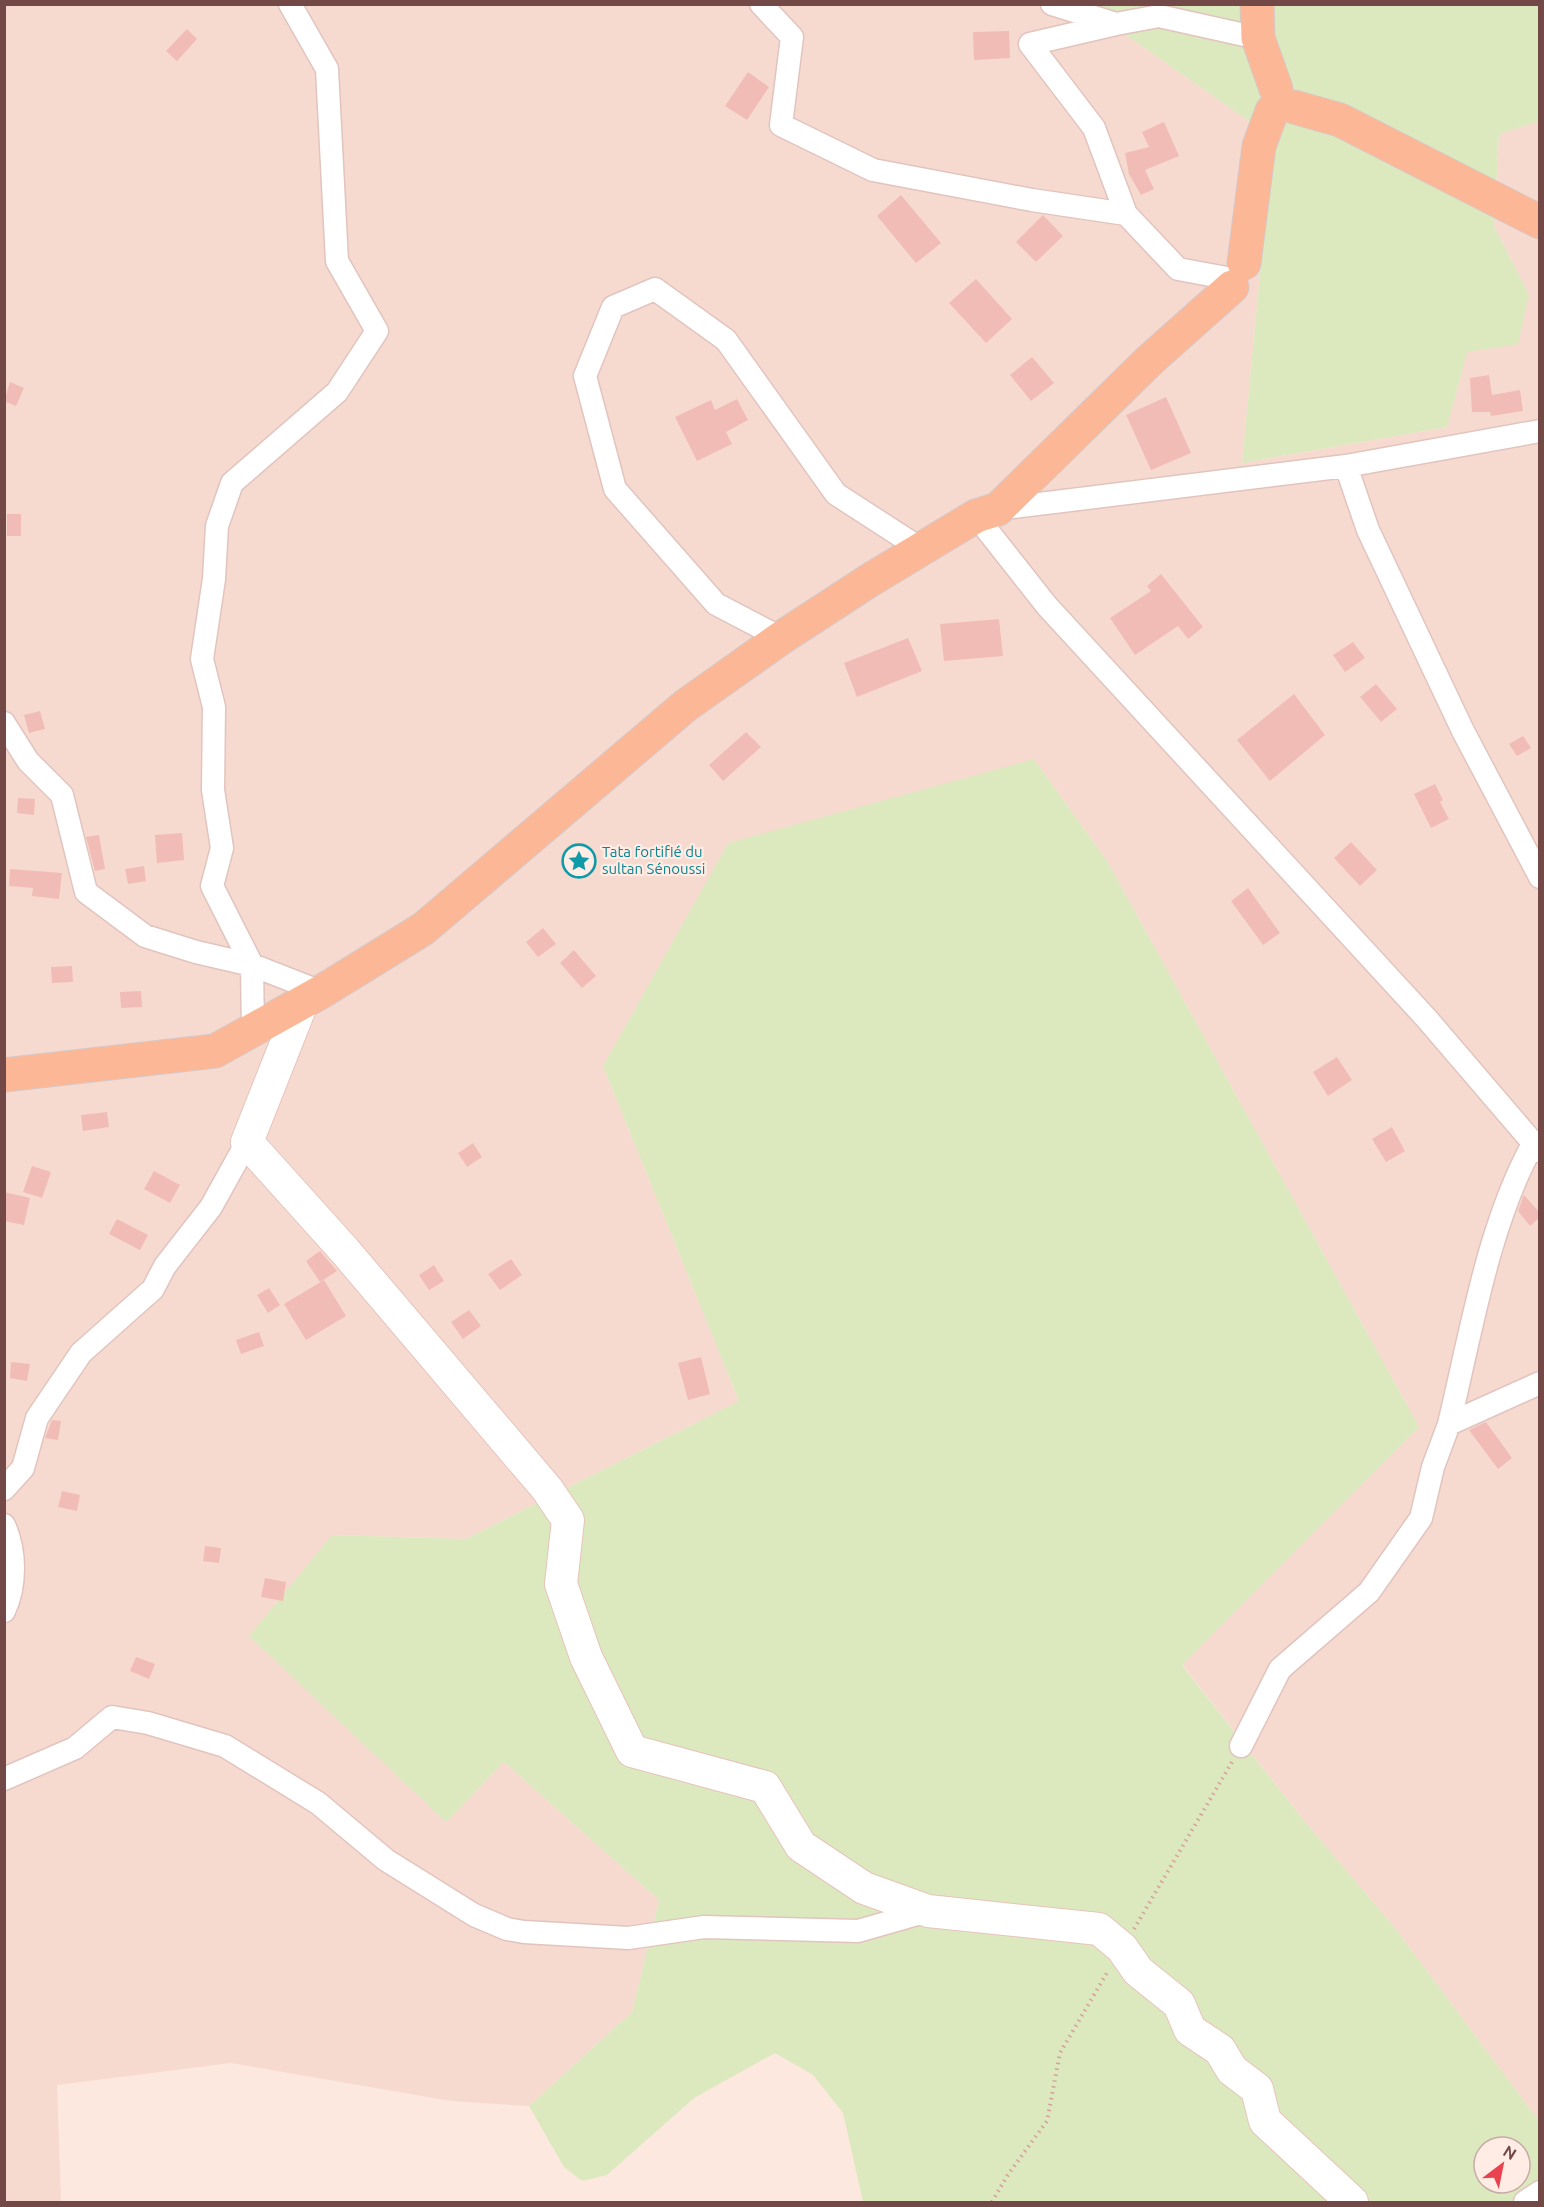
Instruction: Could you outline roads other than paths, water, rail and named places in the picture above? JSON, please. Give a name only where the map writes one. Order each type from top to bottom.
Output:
[{"type":"main road","points":[[4,1075],[215,1051],[311,998],[423,929],[685,706],[781,638],[921,549],[987,513],[1150,360],[1234,276],[1259,146],[1281,103],[1258,38],[1257,4]]},
{"type":"main road","points":[[1281,103],[1340,120],[1539,222]]},
{"type":"street","points":[[253,1030],[252,965],[212,886],[222,848],[213,790],[214,707],[202,659],[214,579],[217,526],[232,483],[337,392],[377,331],[337,261],[327,69],[290,4]]},
{"type":"street","points":[[761,4],[792,38],[781,125],[873,170],[1032,200],[1126,214]]},
{"type":"street","points":[[1052,4],[1116,24]]},
{"type":"street","points":[[1234,276],[1178,269],[1126,214],[1094,128],[1030,44],[1159,16],[1258,38]]},
{"type":"street","points":[[781,638],[716,604],[615,489],[585,376],[613,307],[655,289],[726,340],[836,494],[921,549]]},
{"type":"street","points":[[1241,1746],[1280,1669],[1370,1592],[1421,1518],[1433,1467],[1449,1424],[1496,1232],[1514,1177],[1536,1148],[1427,1018],[1047,606],[987,513],[1346,466],[1539,431]]},
{"type":"street","points":[[1346,466],[1368,530],[1463,731],[1539,877]]},
{"type":"street","points":[[4,723],[28,760],[62,795],[86,892],[145,936],[196,952],[252,965],[311,998],[247,1142],[211,1207],[165,1266],[153,1288],[81,1353],[37,1418],[23,1468],[4,1489]]},
{"type":"street","points":[[247,1142],[382,1295],[547,1489],[568,1520],[561,1584],[586,1657],[632,1751],[765,1788],[801,1846],[864,1888],[928,1911],[1099,1929],[1122,1948],[1138,1971],[1179,2004],[1190,2030],[1220,2050],[1232,2070],[1257,2088],[1265,2121],[1352,2202]]},
{"type":"street","points":[[1449,1424],[1539,1383]]},
{"type":"street","points":[[4,1525],[12,1543],[11,1597],[4,1611]]},
{"type":"street","points":[[4,1779],[75,1748],[112,1717],[148,1724],[207,1741],[240,1754],[318,1803],[386,1860],[467,1911],[507,1929],[524,1932],[628,1938],[704,1927],[858,1931],[928,1911]]},
{"type":"street","points":[[1525,2202],[1539,2192]]},
{"type":"place","name":"Tata fortifié du sultan Sénoussi","points":[[579,861]]}]
